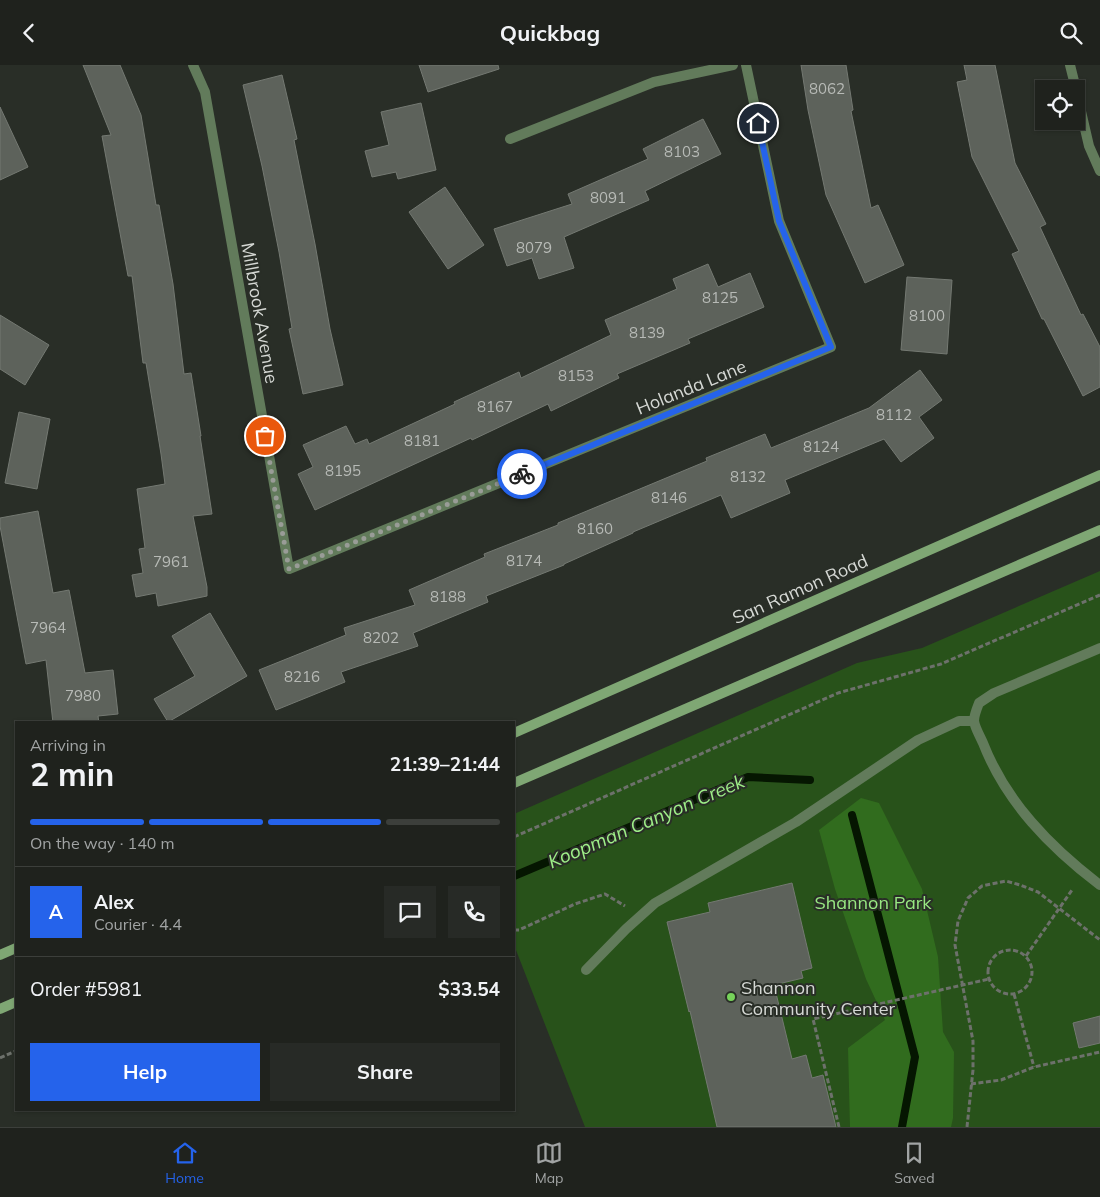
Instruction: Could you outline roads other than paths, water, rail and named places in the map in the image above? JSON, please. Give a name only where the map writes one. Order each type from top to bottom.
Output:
[{"type":"main road","name":"San Ramon Road","points":[[515,733],[1100,475]]},
{"type":"main road","points":[[515,783],[1100,530]]},
{"type":"main road","points":[[0,955],[15,948]]},
{"type":"main road","points":[[0,1009],[15,1002]]},
{"type":"street","name":"Millbrook Avenue","points":[[193,65],[205,92],[289,569]]},
{"type":"street","points":[[510,139],[654,83],[733,65]]},
{"type":"street","name":"Holanda Lane","points":[[289,569],[831,347],[779,221],[746,65]]},
{"type":"street","points":[[1070,65],[1074,80]]},
{"type":"street","points":[[1085,128],[1089,146],[1100,171]]},
{"type":"street","points":[[1100,648],[994,693],[979,703],[974,721],[988,756],[1006,787],[1029,819],[1056,849],[1100,885]]},
{"type":"street","points":[[586,970],[655,903],[796,822],[918,740],[959,721],[974,721]]},
{"type":"waterway","name":"Koopman Canyon Creek","points":[[515,876],[748,777],[810,780]]},
{"type":"waterway","name":"Koopman Canyon Creek","points":[[852,815],[915,1057],[902,1127]]},
{"type":"place","name":"Shannon Community Center","points":[[731,997]]},
{"type":"park label","name":"Shannon Park","points":[[873,902]]}]
